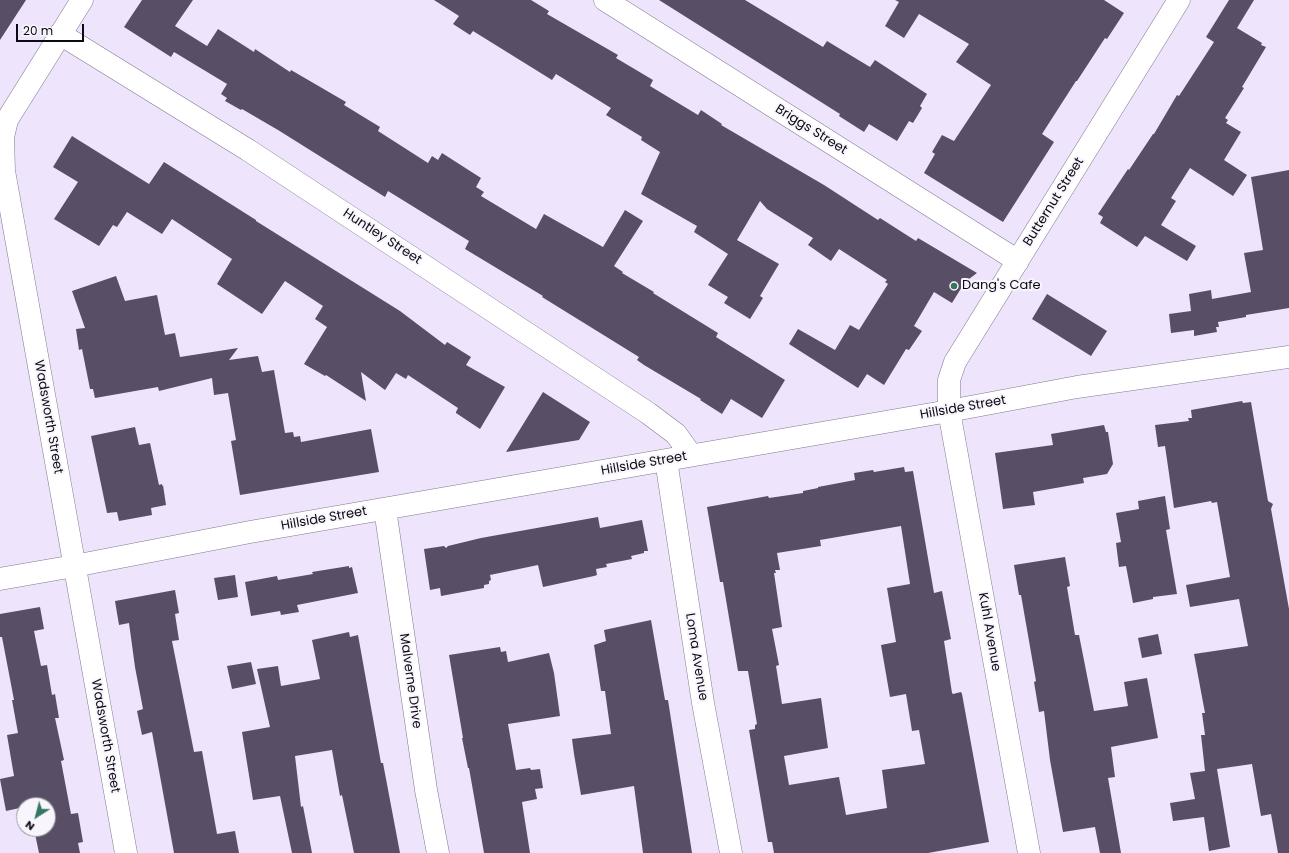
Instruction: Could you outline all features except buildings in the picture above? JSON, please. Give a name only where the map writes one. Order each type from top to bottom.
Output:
[{"type":"street","name":"Wadsworth Street","points":[[82,0],[7,120],[2,136],[4,171],[126,853]]},
{"type":"street","name":"Briggs Street","points":[[605,0],[1018,261]]},
{"type":"street","name":"Butternut Street","points":[[949,411],[949,380],[955,362],[1179,0]]},
{"type":"street","name":"Huntley Street","points":[[60,34],[248,150],[648,413],[676,434],[691,455]]},
{"type":"street","name":"Hillside Street","points":[[0,579],[250,532],[949,411],[1077,387],[1289,358]]},
{"type":"street","name":"Kuhl Avenue","points":[[949,411],[1029,853]]},
{"type":"street","name":"Loma Avenue","points":[[666,460],[703,703],[731,853]]},
{"type":"street","name":"Malverne Drive","points":[[385,508],[426,790],[438,853]]},
{"type":"place","name":"Dang's Cafe","points":[[954,286]]}]
